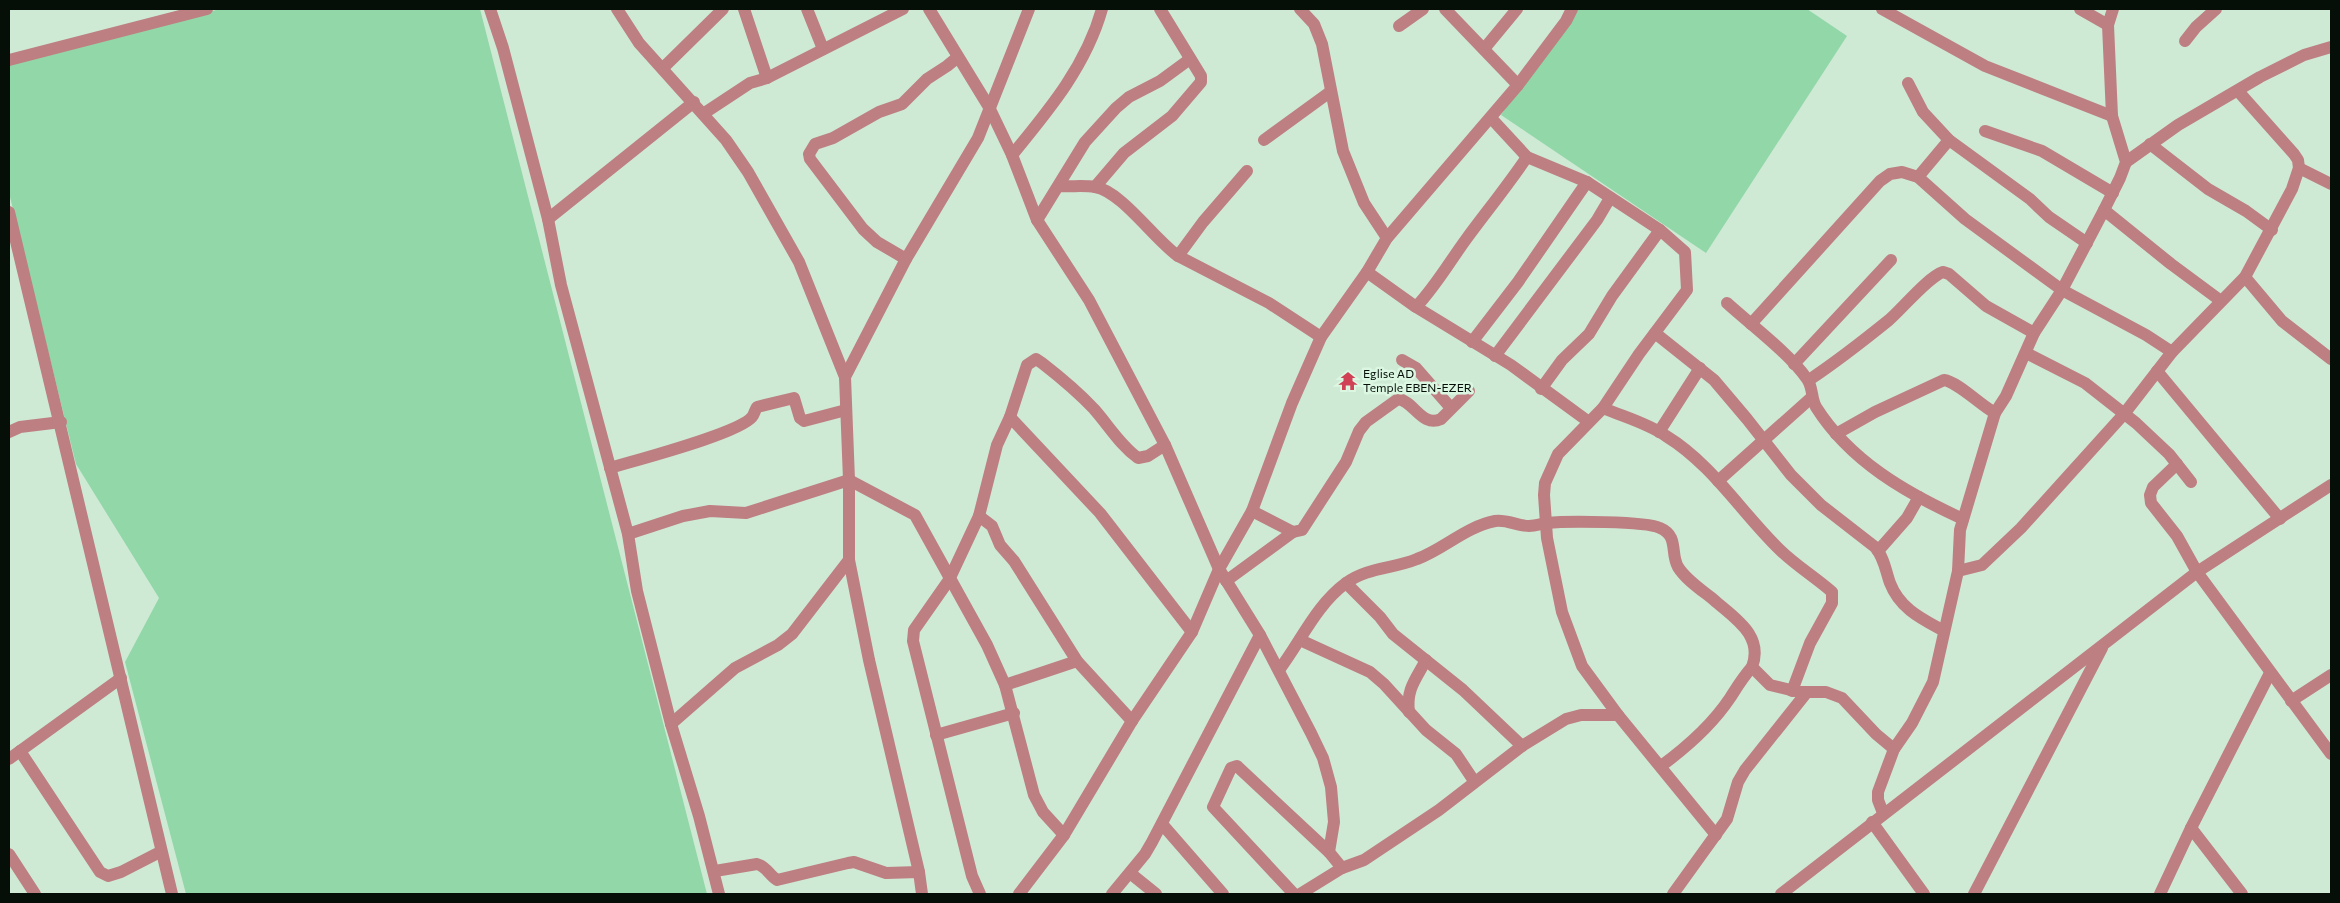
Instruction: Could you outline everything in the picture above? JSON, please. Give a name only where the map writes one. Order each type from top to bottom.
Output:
[{"type":"street","points":[[9,60],[207,9]]},
{"type":"street","points":[[490,9],[503,48],[548,219],[561,285],[628,534],[637,591],[671,724],[715,871],[719,894]]},
{"type":"street","points":[[617,9],[639,43],[694,102],[726,140],[748,172],[795,254],[816,301],[845,378],[849,480],[849,560],[869,660],[919,872],[922,894]]},
{"type":"street","points":[[662,68],[723,9]]},
{"type":"street","points":[[744,9],[766,78]]},
{"type":"street","points":[[807,9],[823,50]]},
{"type":"street","points":[[703,114],[750,84],[823,50],[878,14],[904,9]]},
{"type":"street","points":[[929,9],[990,107],[1037,220],[1088,300],[1165,444],[1219,570],[1260,635],[1323,758],[1331,787],[1334,822],[1329,852]]},
{"type":"street","points":[[845,378],[906,259],[978,138],[1029,9]]},
{"type":"street","points":[[1012,156],[1071,79],[1096,31],[1102,9]]},
{"type":"street","points":[[1095,187],[1124,153],[1172,116],[1198,87],[1201,76],[1160,9]]},
{"type":"street","points":[[1300,9],[1314,24],[1322,44],[1343,151],[1364,204],[1387,238]]},
{"type":"street","points":[[1399,26],[1423,9]]},
{"type":"street","points":[[1446,9],[1518,85]]},
{"type":"street","points":[[1484,49],[1517,9]]},
{"type":"street","points":[[1019,894],[1064,835],[1132,721],[1192,632],[1219,570],[1252,511],[1292,403],[1321,337],[1367,272],[1387,238],[1518,85],[1566,21],[1572,9]]},
{"type":"street","points":[[1882,9],[1985,66],[2112,116]]},
{"type":"street","points":[[2080,9],[2108,25]]},
{"type":"street","points":[[2113,9],[2108,25],[2112,116],[2126,162]]},
{"type":"street","points":[[2185,41],[2196,26],[2216,9]]},
{"type":"street","points":[[1883,814],[1878,800],[1878,792],[1894,750],[1927,695],[1936,669],[1958,571],[1958,540],[1995,413],[2026,353],[2034,333],[2062,290],[2087,243],[2126,162],[2178,125],[2286,63],[2330,50]]},
{"type":"street","points":[[906,259],[877,242],[863,229],[808,154],[815,144],[833,138],[880,112],[902,104],[927,79],[958,57]]},
{"type":"street","points":[[1037,220],[1085,142],[1116,108],[1129,97],[1160,81],[1190,59]]},
{"type":"street","points":[[1908,83],[1922,112],[1949,140],[2030,198],[2049,216],[2087,243]]},
{"type":"street","points":[[1958,571],[1982,565],[2021,528],[2124,414],[2172,352],[2245,277],[2272,230],[2292,189],[2299,168],[2298,160],[2294,154],[2238,91]]},
{"type":"street","points":[[1264,140],[1330,92]]},
{"type":"street","points":[[548,219],[694,102]]},
{"type":"street","points":[[1491,118],[1527,157],[1587,182],[1660,230],[1685,252],[1688,286],[1604,408],[1558,454],[1551,466],[1545,483],[1547,538],[1562,612],[1570,639],[1582,666],[1618,715],[1662,766],[1716,835]]},
{"type":"street","points":[[1985,131],[2042,151],[2112,193]]},
{"type":"street","points":[[1918,177],[1949,140]]},
{"type":"street","points":[[2150,144],[2208,189],[2246,211],[2272,230]]},
{"type":"street","points":[[1416,306],[1444,274],[1469,235],[1504,192],[1527,157]]},
{"type":"street","points":[[2299,168],[2331,184]]},
{"type":"street","points":[[1178,256],[1203,222],[1247,171]]},
{"type":"street","points":[[1751,324],[1880,181],[1890,174],[1902,172],[1918,177],[1966,220],[2062,290],[2146,335],[2172,352]]},
{"type":"street","points":[[1472,342],[1518,282],[1587,182]]},
{"type":"street","points":[[1059,186],[1095,187],[1115,196],[1167,248],[1178,256],[1268,303],[1321,337]]},
{"type":"street","points":[[1495,356],[1597,220],[1610,198]]},
{"type":"street","points":[[2104,210],[2165,260],[2221,301]]},
{"type":"street","points":[[9,212],[61,422],[160,852],[172,894]]},
{"type":"street","points":[[1541,389],[1562,360],[1589,334],[1612,296],[1660,230]]},
{"type":"street","points":[[1794,364],[1891,260]]},
{"type":"street","points":[[1367,272],[1416,306],[1511,365],[1541,389],[1589,422]]},
{"type":"street","points":[[1809,380],[1860,344],[1910,301],[1935,275],[1944,272],[1949,274],[1986,306],[2034,333]]},
{"type":"street","points":[[2245,277],[2287,326],[2331,359]]},
{"type":"street","points":[[1726,303],[1751,324],[1809,380],[1811,398],[1846,446],[1874,469],[1919,497],[1963,519]]},
{"type":"street","points":[[1655,333],[1714,380],[1791,475],[1821,505],[1878,551],[1893,591],[1910,612],[1944,631]]},
{"type":"street","points":[[2026,353],[2085,383],[2152,437],[2177,464],[2190,482]]},
{"type":"street","points":[[980,894],[972,876],[936,735],[913,641],[914,630],[949,580],[979,516],[997,445],[1010,417],[1027,365],[1036,360],[1042,362],[1095,410],[1130,452],[1138,458],[1148,456],[1165,444]]},
{"type":"street","points":[[1402,360],[1416,368],[1451,408]]},
{"type":"street","points":[[1659,432],[1700,368]]},
{"type":"street","points":[[2157,371],[2280,519]]},
{"type":"street","points":[[1836,434],[1875,412],[1944,380],[1956,384],[1980,404],[1995,413]]},
{"type":"street","points":[[1226,581],[1293,532],[1302,530],[1346,462],[1359,431],[1386,406],[1398,399],[1402,399],[1427,420],[1435,422],[1469,391]]},
{"type":"street","points":[[610,468],[719,435],[748,421],[758,407],[769,403],[794,398],[800,418],[804,421],[846,410]]},
{"type":"street","points":[[1718,481],[1811,398]]},
{"type":"street","points":[[1604,408],[1659,432],[1689,453],[1718,481],[1779,549],[1833,594],[1832,603],[1810,643],[1792,691]]},
{"type":"street","points":[[1010,417],[1100,512],[1192,632]]},
{"type":"street","points":[[9,432],[20,427],[61,422]]},
{"type":"street","points":[[2177,464],[2153,487],[2150,495],[2151,503],[2177,536],[2197,572],[2331,754]]},
{"type":"street","points":[[628,534],[683,516],[710,511],[746,513],[849,480],[915,515],[936,550],[949,580],[984,639],[1005,685],[1014,713],[1034,795],[1043,812],[1064,835]]},
{"type":"street","points":[[1781,894],[2197,572],[2331,485]]},
{"type":"street","points":[[1878,551],[1907,518],[1919,497]]},
{"type":"street","points":[[1252,511],[1293,532]]},
{"type":"street","points":[[979,516],[992,526],[1000,545],[1014,561],[1077,661],[1132,721]]},
{"type":"street","points":[[1279,670],[1318,612],[1330,597],[1346,583],[1362,573],[1419,559],[1451,540],[1484,524],[1498,521],[1527,526],[1547,523],[1638,524],[1655,526],[1666,531],[1672,538],[1677,564],[1683,573],[1732,614],[1748,631],[1755,648],[1755,660],[1752,667],[1740,681],[1730,699],[1690,745],[1662,766]]},
{"type":"street","points":[[671,724],[735,668],[778,645],[792,634],[849,560]]},
{"type":"street","points":[[1346,583],[1380,617],[1393,634],[1463,690],[1522,746]]},
{"type":"street","points":[[1112,894],[1145,854],[1260,635]]},
{"type":"street","points":[[1300,640],[1370,672],[1384,684],[1426,730],[1456,754],[1474,781]]},
{"type":"street","points":[[1974,894],[2104,643]]},
{"type":"street","points":[[1410,712],[1408,697],[1426,660]]},
{"type":"street","points":[[1005,685],[1077,661]]},
{"type":"street","points":[[1752,667],[1767,683],[1792,691],[1826,692],[1842,698],[1894,750]]},
{"type":"street","points":[[2160,894],[2191,828],[2270,673]]},
{"type":"street","points":[[2291,701],[2331,675]]},
{"type":"street","points":[[9,759],[121,678]]},
{"type":"street","points":[[1673,894],[1727,819],[1738,782],[1745,770],[1806,692]]},
{"type":"street","points":[[936,735],[1014,713]]},
{"type":"street","points":[[1300,894],[1342,868],[1364,860],[1439,810],[1474,781],[1522,746],[1566,719],[1581,716],[1618,715]]},
{"type":"street","points":[[20,751],[100,872],[108,876],[121,872],[160,852]]},
{"type":"street","points":[[1294,894],[1275,871],[1214,810],[1213,804],[1231,768],[1237,766],[1329,852],[1342,868]]},
{"type":"street","points":[[1872,822],[1924,894]]},
{"type":"street","points":[[1162,824],[1223,894]]},
{"type":"street","points":[[2191,828],[2242,894]]},
{"type":"street","points":[[9,854],[35,894]]},
{"type":"street","points":[[715,871],[757,864],[763,866],[771,877],[777,880],[854,862],[886,874],[919,872]]},
{"type":"street","points":[[1130,873],[1156,894]]},
{"type":"green space","points":[[220,9],[480,9],[707,894],[186,894],[125,662],[159,598],[76,464],[9,193],[9,63]]},
{"type":"green space","points":[[1570,9],[1807,9],[1847,36],[1706,253],[1501,115]]},
{"type":"place","name":"Eglise AD Temple EBEN-EZER","points":[[1348,381]]}]
